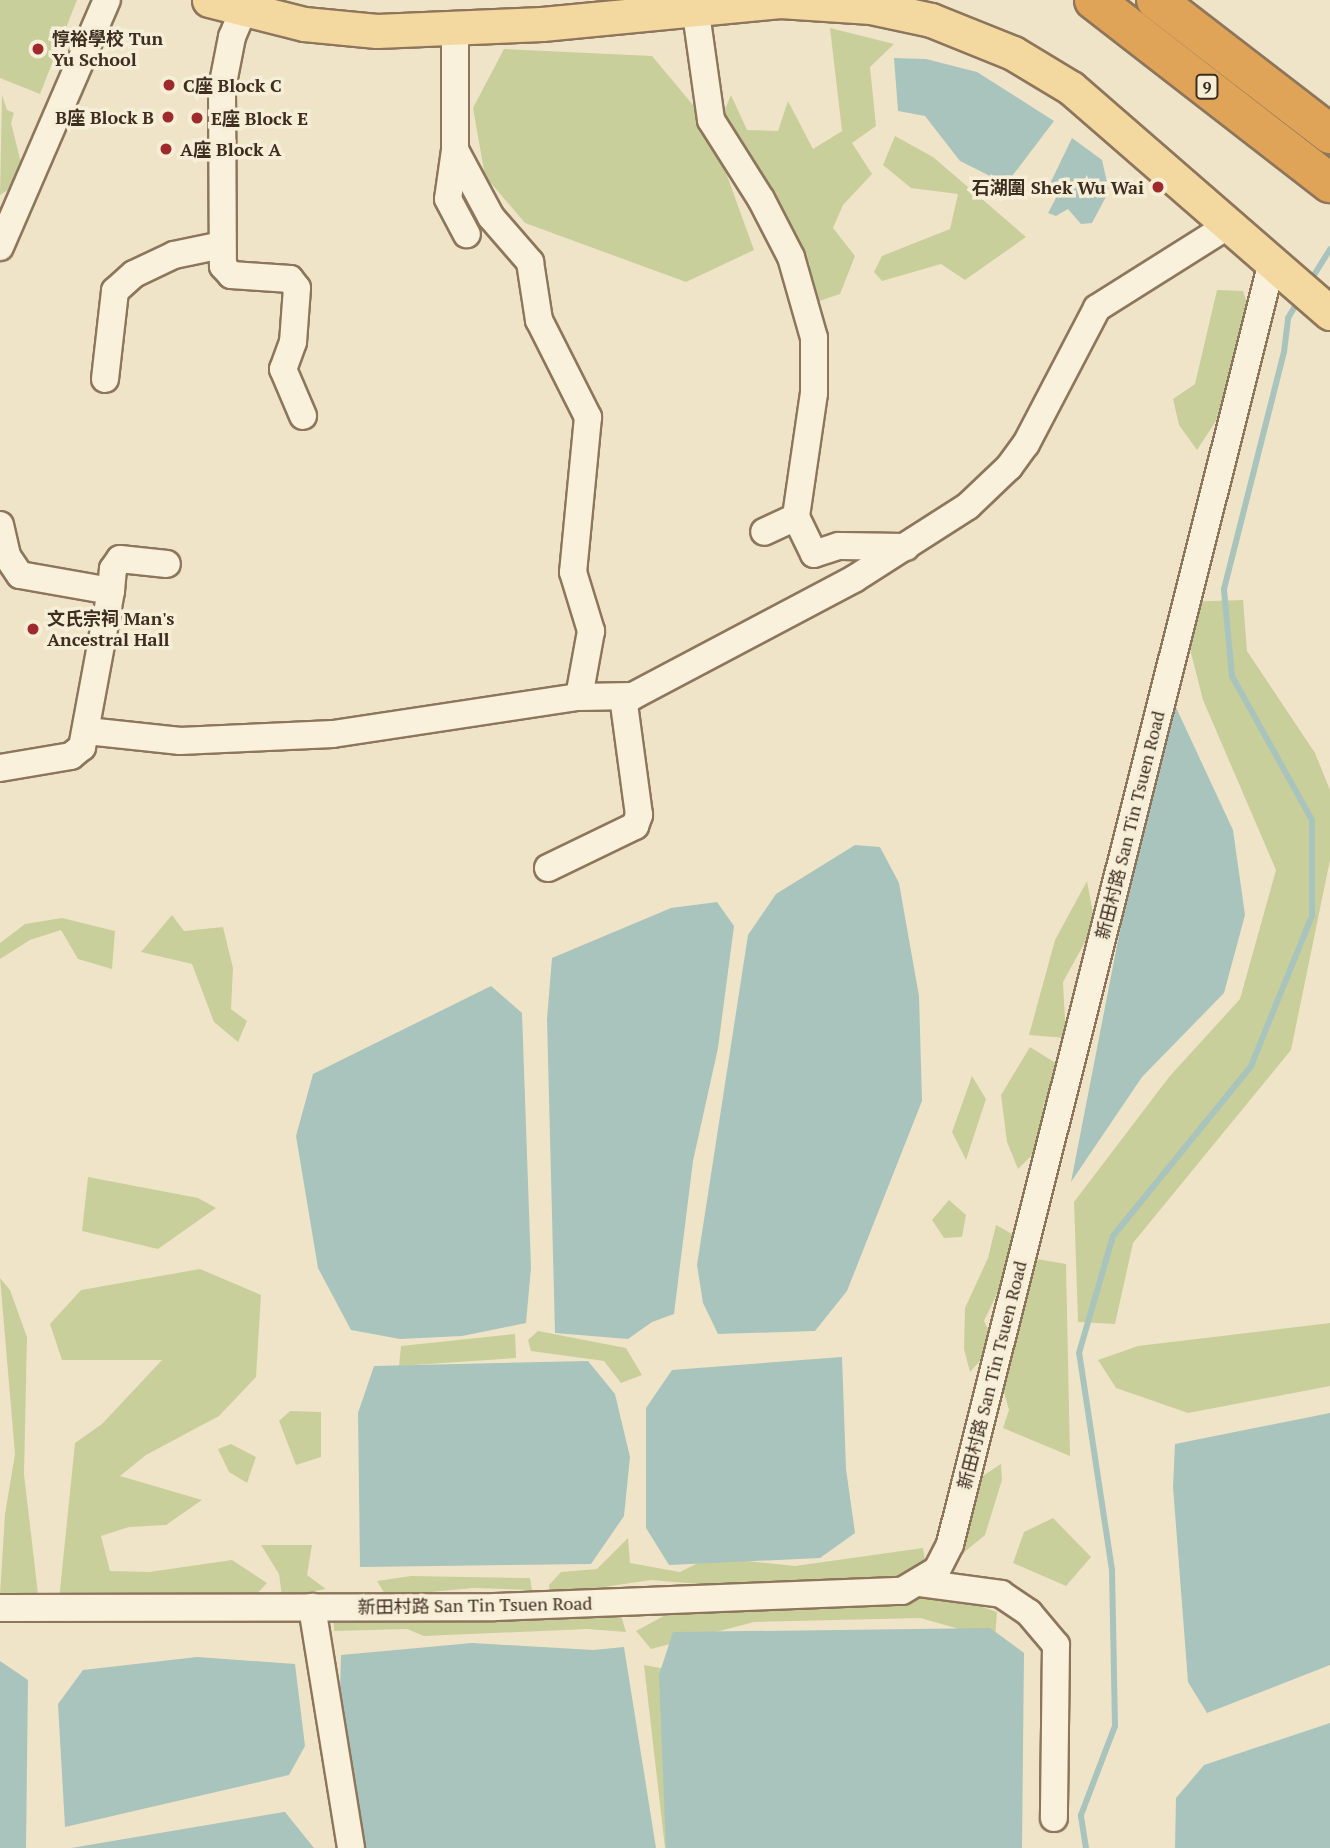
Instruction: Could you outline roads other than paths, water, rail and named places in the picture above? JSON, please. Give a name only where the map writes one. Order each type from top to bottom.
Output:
[{"type":"highway","name":"9","points":[[1094,0],[1325,179]]},
{"type":"highway","name":"9","points":[[1156,0],[1330,135]]},
{"type":"main road","points":[[209,0],[243,11],[352,30],[455,29],[580,21],[717,3],[803,1],[871,7],[932,20],[994,43],[1079,95],[1330,313]]},
{"type":"street","points":[[0,247],[107,0]]},
{"type":"street","points":[[717,3],[710,120],[781,237],[811,317],[815,385],[796,517],[814,554],[839,546],[905,547]]},
{"type":"street","points":[[243,11],[232,37],[222,88],[223,266],[231,275],[290,279],[298,288],[293,342],[283,369],[303,416]]},
{"type":"street","points":[[455,29],[455,150],[448,200],[467,234]]},
{"type":"street","points":[[455,150],[491,217],[530,262],[539,320],[588,417],[573,572],[591,631],[579,698]]},
{"type":"street","points":[[87,731],[180,741],[332,734],[579,698],[633,696],[712,657],[905,547],[968,506],[1009,467],[1097,308],[1229,225]]},
{"type":"street","points":[[105,379],[115,291],[134,274],[174,255],[222,244]]},
{"type":"street","name":"新田村路 San Tin Tsuen Road","points":[[0,1608],[549,1605],[902,1591],[920,1583],[937,1570],[950,1544],[1277,267]]},
{"type":"street","points":[[764,532],[796,517]]},
{"type":"street","points":[[0,525],[7,556],[20,575],[111,591]]},
{"type":"street","points":[[0,768],[71,757],[82,747],[87,731],[113,569],[120,559],[167,564]]},
{"type":"street","points":[[548,868],[635,826],[639,815],[623,697]]},
{"type":"street","points":[[920,1583],[1001,1594],[1029,1613],[1056,1645],[1054,1818]]},
{"type":"street","points":[[312,1607],[351,1848]]},
{"type":"water","points":[[894,58],[926,59],[977,72],[1054,121],[1006,184],[960,161],[925,116],[898,111]]},
{"type":"water","points":[[1072,138],[1102,160],[1109,191],[1092,223],[1081,224],[1068,209],[1056,216],[1048,213],[1056,198],[1046,192]]},
{"type":"water","points":[[1167,688],[1233,830],[1245,915],[1224,993],[1142,1077],[1071,1182]]},
{"type":"water","points":[[855,845],[880,847],[899,883],[919,996],[922,1101],[847,1291],[815,1331],[718,1334],[703,1303],[697,1265],[748,935],[776,894]]},
{"type":"water","points":[[717,902],[734,926],[718,1048],[693,1161],[674,1314],[652,1322],[628,1339],[555,1333],[547,1019],[552,958],[671,908]]},
{"type":"water","points":[[491,986],[522,1013],[531,1268],[526,1323],[462,1336],[400,1339],[351,1330],[318,1268],[296,1136],[313,1074]]},
{"type":"water","points":[[842,1357],[846,1469],[855,1533],[820,1558],[669,1565],[646,1528],[646,1408],[672,1370]]},
{"type":"water","points":[[588,1361],[615,1394],[630,1457],[624,1516],[591,1564],[360,1567],[358,1413],[374,1366]]},
{"type":"water","points":[[1330,1413],[1330,1665],[1207,1713],[1188,1682],[1173,1487],[1175,1444]]},
{"type":"water","points":[[990,1628],[1024,1653],[1022,1848],[666,1848],[659,1675],[673,1632]]},
{"type":"water","points":[[472,1643],[593,1650],[624,1647],[656,1848],[365,1848],[339,1730],[341,1655]]},
{"type":"water","points":[[197,1657],[295,1664],[305,1746],[289,1775],[65,1827],[58,1704],[83,1670]]},
{"type":"water","points":[[0,1661],[28,1680],[26,1848],[0,1848]]},
{"type":"water","points":[[1330,1723],[1330,1848],[1175,1848],[1176,1798],[1204,1765]]},
{"type":"water","points":[[284,1812],[314,1848],[71,1848]]},
{"type":"waterway","points":[[1309,283],[1330,249]]},
{"type":"waterway","points":[[1086,1848],[1081,1815],[1115,1726],[1112,1570],[1079,1353],[1113,1236],[1251,1066],[1312,916],[1312,820],[1232,676],[1224,589],[1284,352],[1288,318],[1300,298]]},
{"type":"place","name":"惇裕學校 Tun Yu School","points":[[38,49]]},
{"type":"place","name":"C座 Block C","points":[[169,85]]},
{"type":"place","name":"B座 Block B","points":[[168,117]]},
{"type":"place","name":"E座 Block E","points":[[197,118]]},
{"type":"place","name":"A座 Block A","points":[[166,149]]},
{"type":"place","name":"石湖圍 Shek Wu Wai","points":[[1158,187]]},
{"type":"place","name":"文氏宗祠 Man's Ancestral Hall","points":[[33,629]]}]
